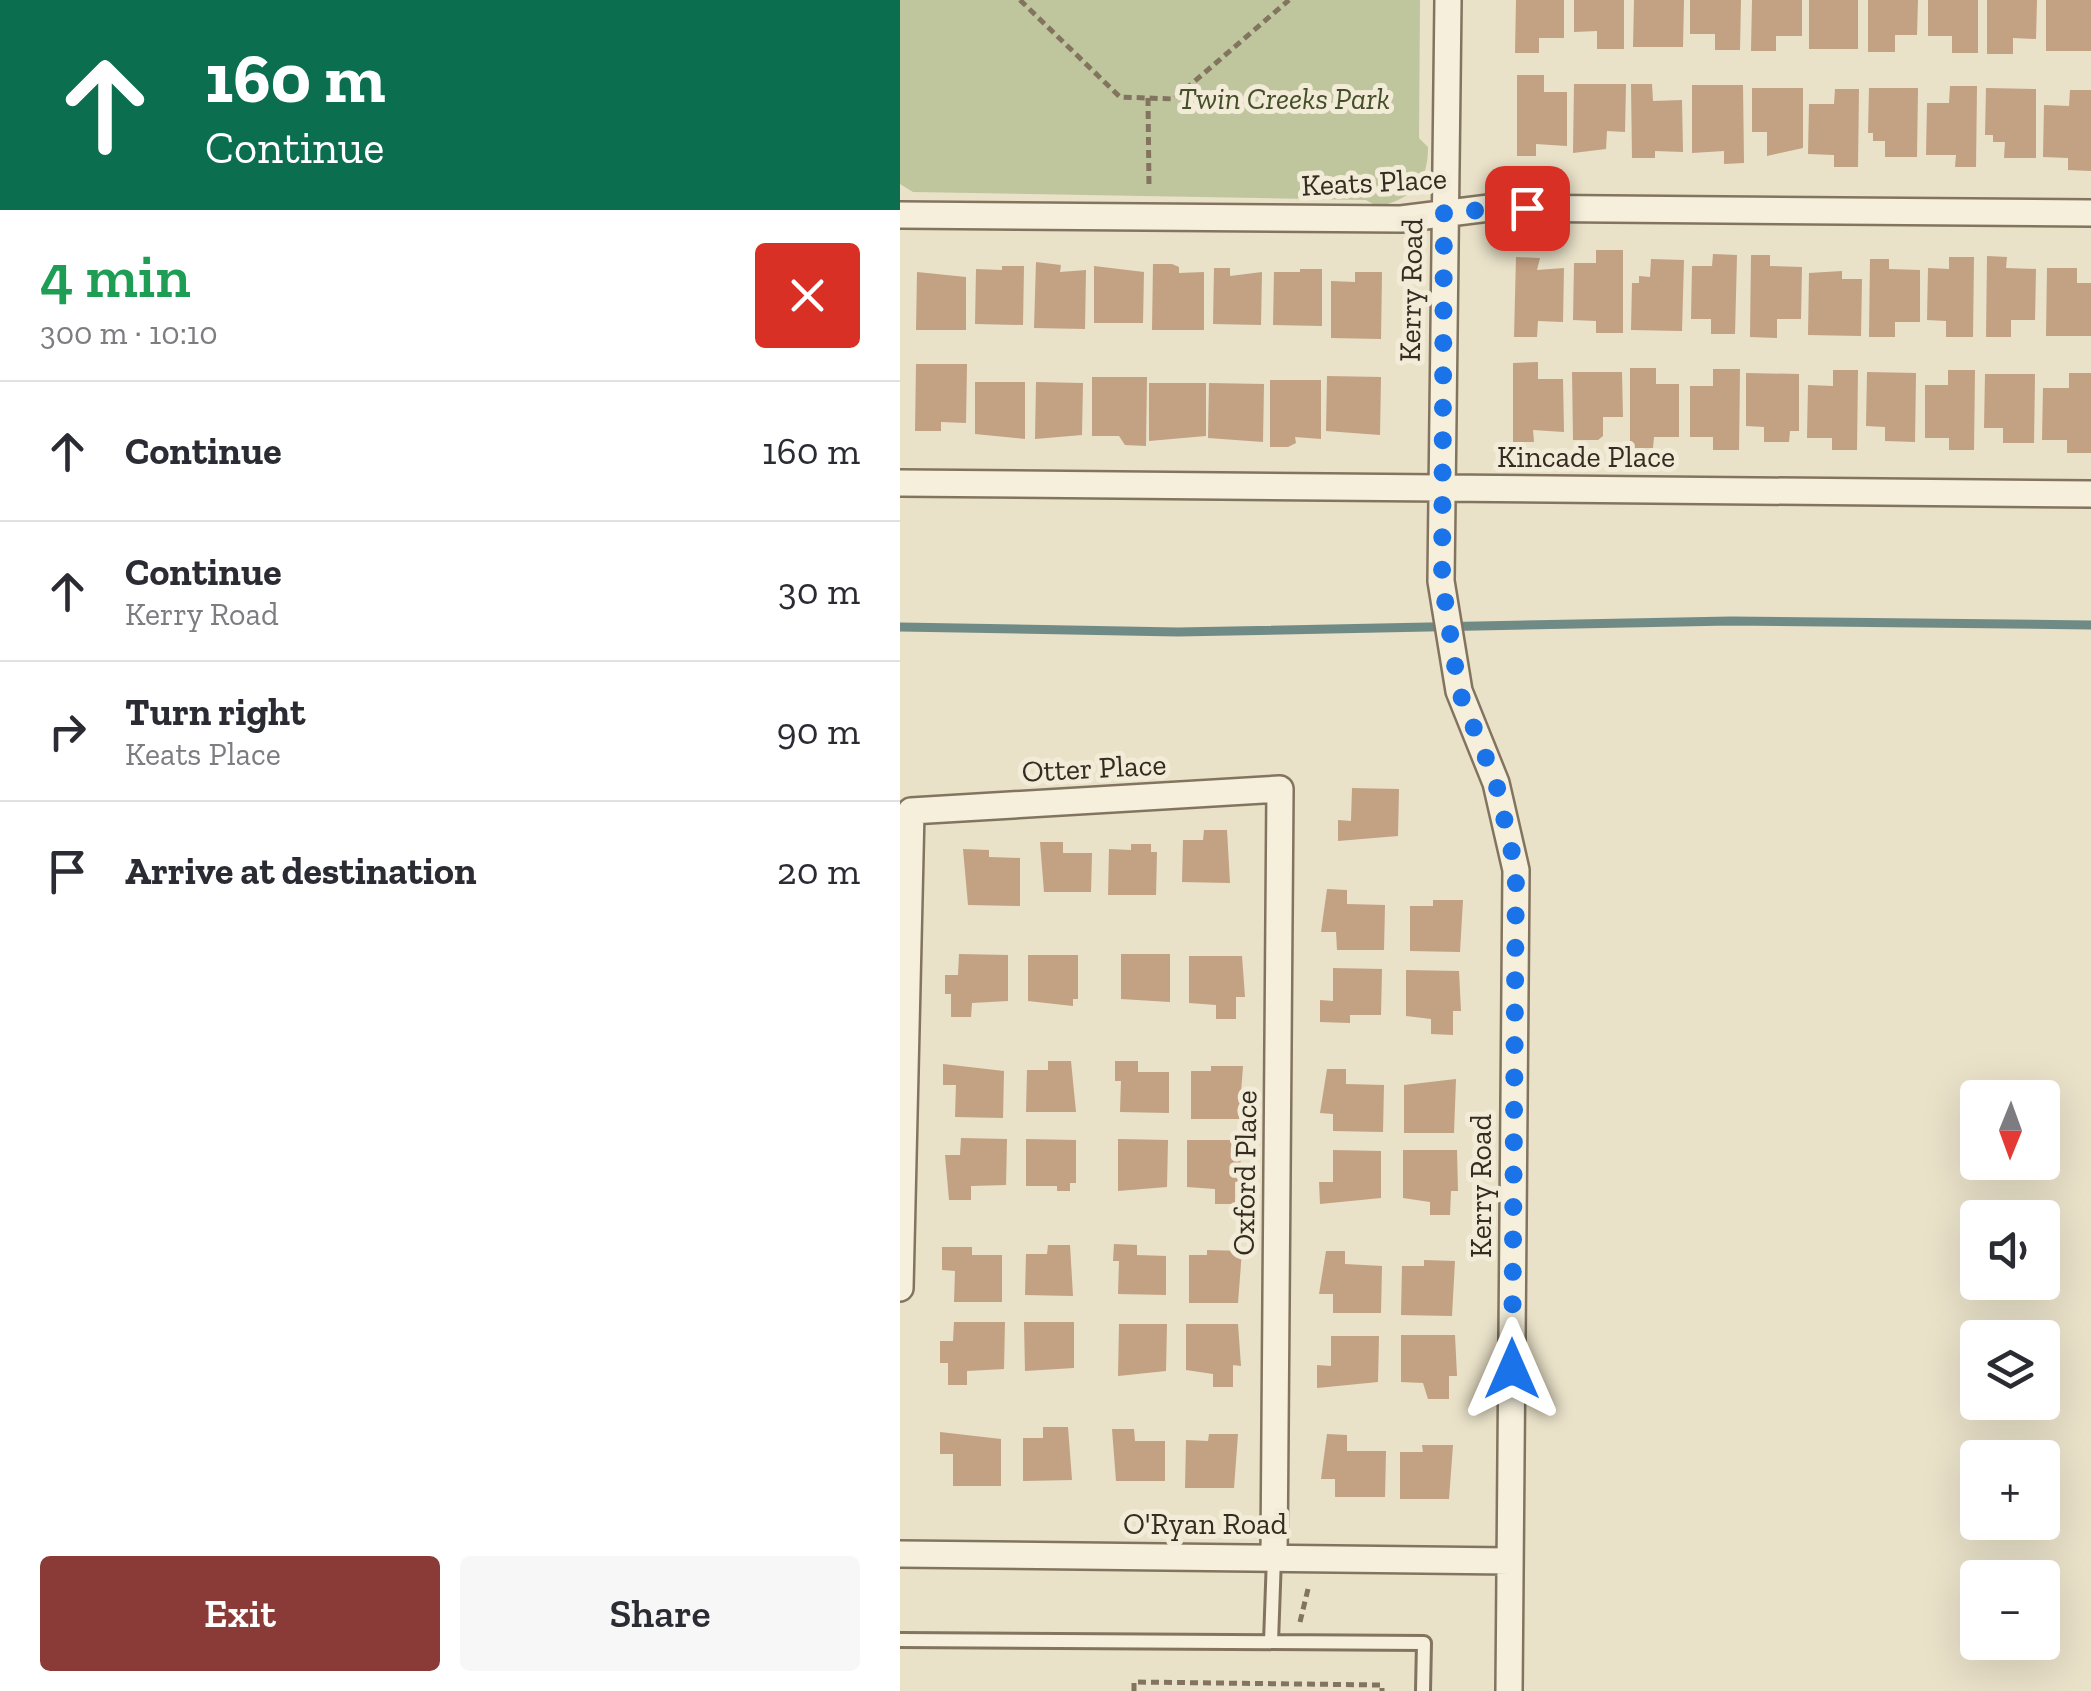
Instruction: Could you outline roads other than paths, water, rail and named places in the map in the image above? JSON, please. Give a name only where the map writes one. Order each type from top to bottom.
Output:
[{"type":"street","name":"Kerry Road","points":[[1448,0],[1442,581],[1459,691],[1496,783],[1516,870],[1510,1691]]},
{"type":"street","name":"Keats Place","points":[[900,215],[1400,219],[1509,208],[2091,213]]},
{"type":"street","name":"Kincade Place","points":[[900,483],[2091,494]]},
{"type":"street","name":"Otter Place","points":[[900,1288],[911,811],[1280,789]]},
{"type":"street","name":"Oxford Place","points":[[1274,1557],[1280,789]]},
{"type":"street","name":"O'Ryan Road","points":[[900,1554],[1510,1561]]},
{"type":"lane","points":[[1271,1642],[1274,1557]]},
{"type":"lane","points":[[900,1640],[1424,1643],[1423,1691]]},
{"type":"waterway","points":[[900,627],[1178,632],[1731,621],[2091,625]]},
{"type":"park label","name":"Twin Creeks Park","points":[[1284,99]]}]
